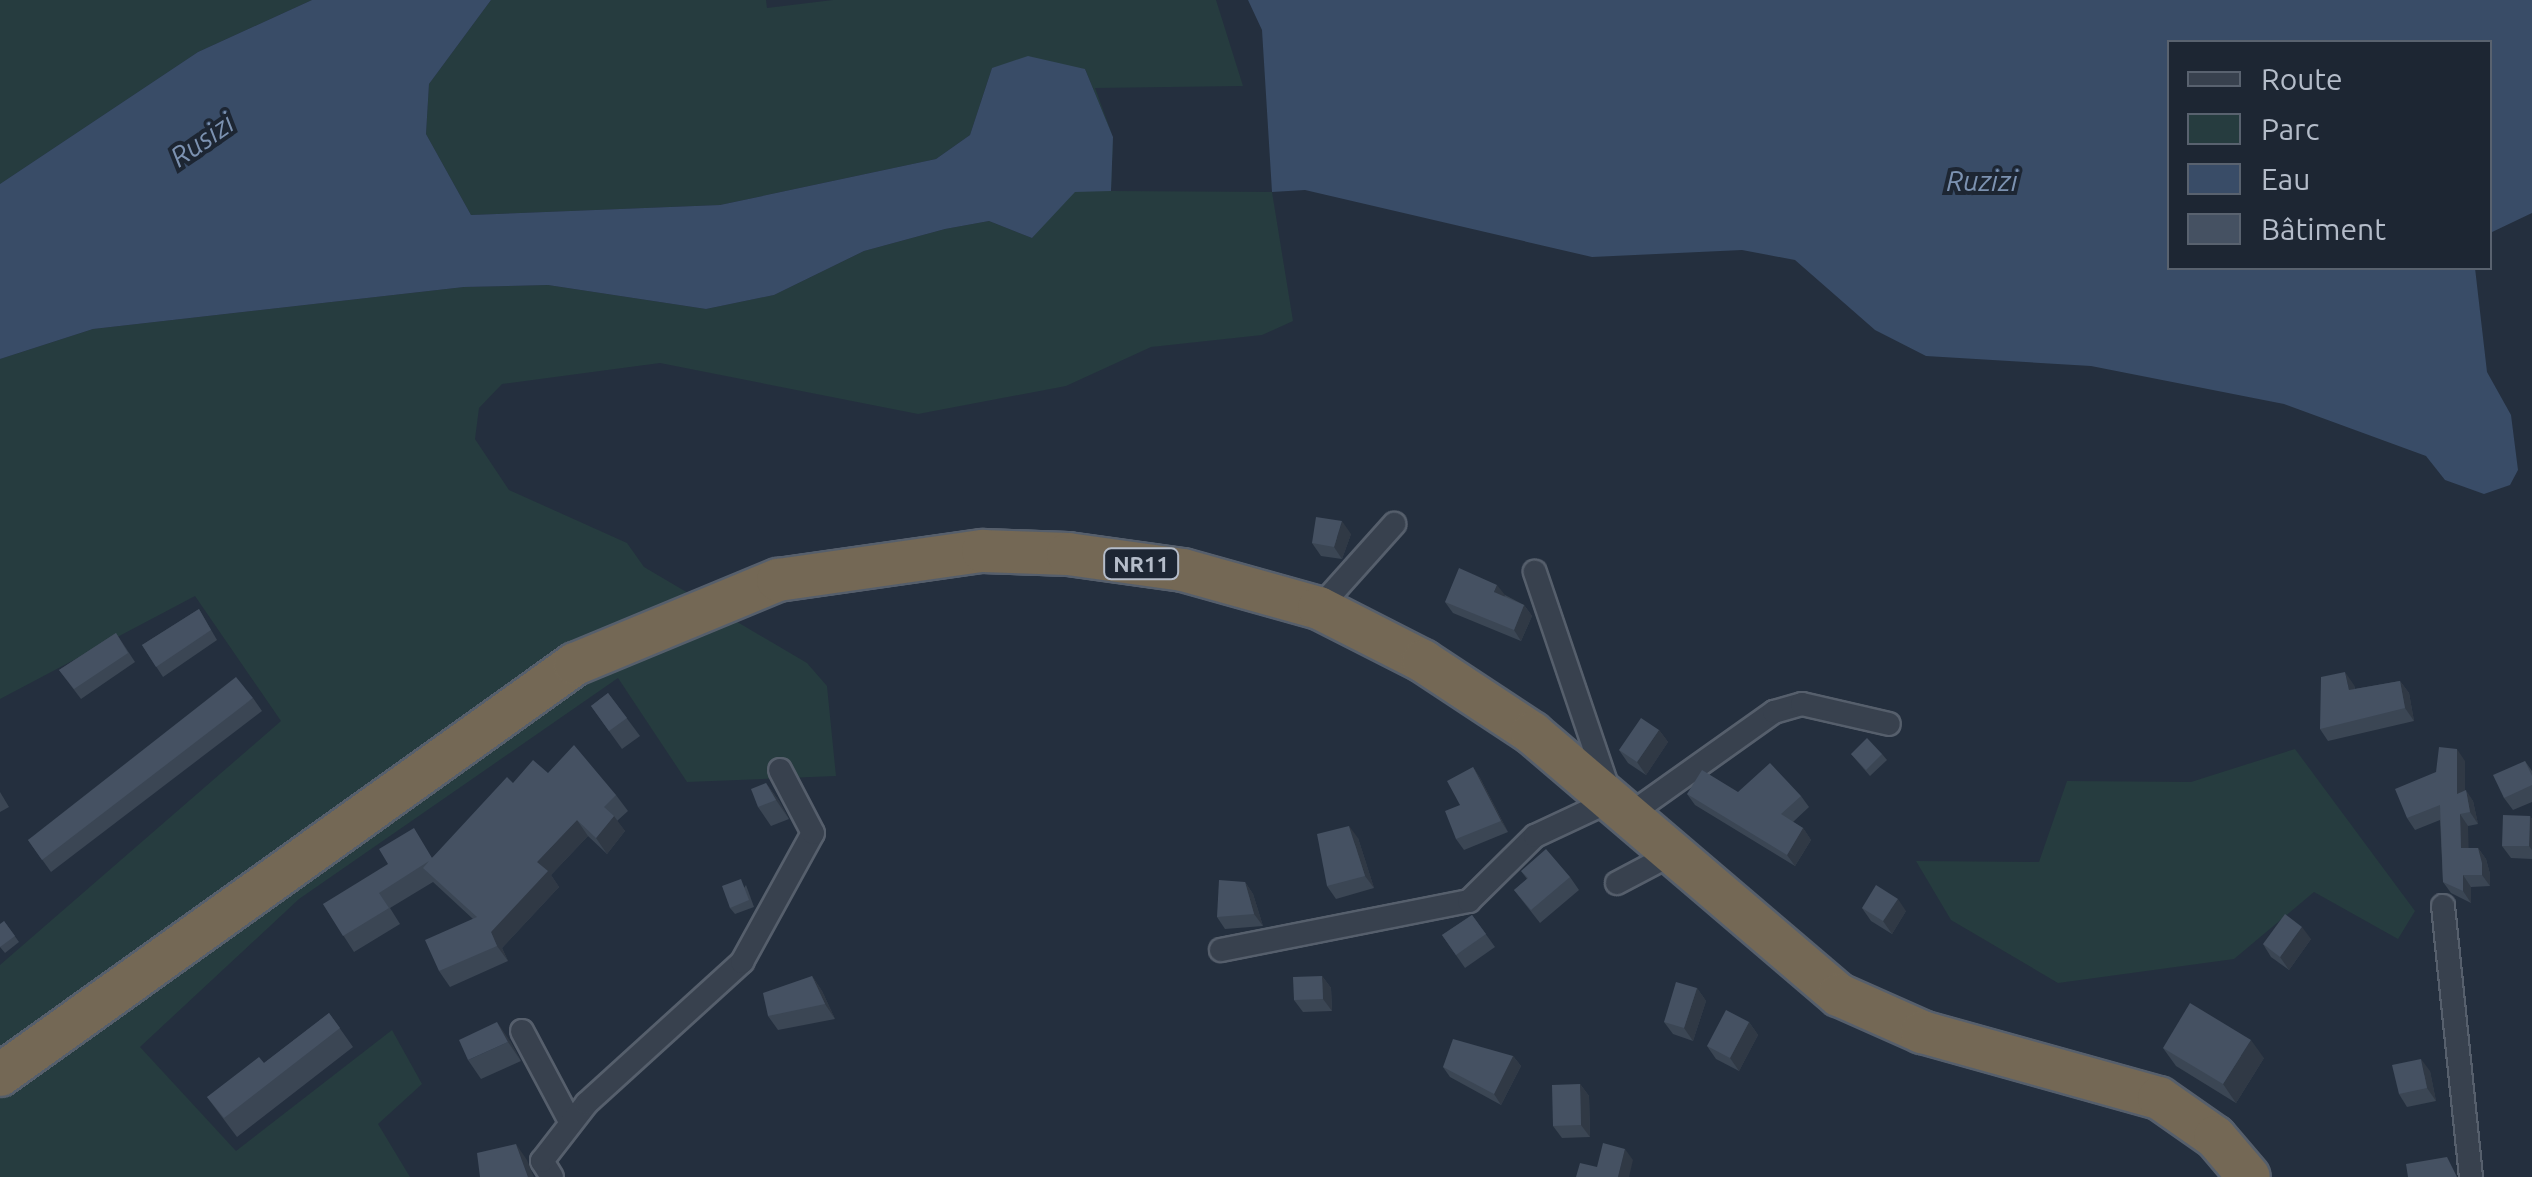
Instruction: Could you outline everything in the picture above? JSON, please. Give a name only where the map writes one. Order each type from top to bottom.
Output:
[{"type":"highway","name":"NR11","points":[[0,1075],[575,664],[671,618],[778,580],[982,551],[1183,570],[1319,608],[1423,661],[1621,808],[1839,995],[1922,1032],[2158,1098],[2215,1137],[2249,1177]]},
{"type":"street","points":[[1319,608],[1394,524]]},
{"type":"street","points":[[1535,572],[1621,808]]},
{"type":"street","points":[[1222,950],[1469,901],[1535,836],[1621,808],[1774,712],[1802,704],[1889,724]]},
{"type":"street","points":[[552,1177],[542,1161],[571,1124],[742,962],[813,833],[780,770]]},
{"type":"street","points":[[1617,883],[1674,853]]},
{"type":"street","points":[[2443,906],[2471,1177]]},
{"type":"street","points":[[522,1031],[571,1124]]},
{"type":"green space","points":[[0,0],[312,0],[198,52],[0,184]]},
{"type":"green space","points":[[491,0],[766,0],[767,8],[833,0],[1216,0],[1243,86],[1095,88],[1113,137],[1085,69],[992,68],[970,135],[936,159],[720,205],[471,215],[426,134],[429,84]]},
{"type":"green space","points":[[1113,137],[1111,191],[1272,192],[1293,321],[1262,335],[1151,347],[1066,386],[918,414],[660,363],[502,384],[479,408],[475,439],[509,490],[627,543],[644,567],[807,663],[827,686],[836,776],[687,782],[618,678],[299,899],[140,1047],[236,1151],[392,1030],[422,1084],[378,1124],[410,1177],[0,1177],[0,965],[281,721],[195,596],[0,699],[0,359],[93,329],[464,287],[548,285],[706,309],[774,295],[864,251],[945,229],[989,221],[1032,238]]},
{"type":"green space","points":[[2295,749],[2415,911],[2398,939],[2314,892],[2234,959],[2058,983],[1951,920],[1916,861],[2039,862],[2067,781],[2191,782]]},
{"type":"water","name":"Rusizi","points":[[312,0],[491,0],[429,84],[426,134],[471,215],[720,205],[936,159],[970,135],[992,68],[1028,56],[1085,69],[1113,137],[1111,191],[1075,192],[1032,238],[989,221],[945,229],[864,251],[774,295],[706,309],[548,285],[464,287],[93,329],[0,359],[0,184],[198,52]]},
{"type":"water","name":"Ruzizi","points":[[1248,0],[2532,0],[2532,213],[2492,232],[2492,40],[2167,40],[2167,270],[2475,270],[2487,372],[2511,415],[2518,470],[2510,485],[2484,494],[2445,480],[2426,456],[2284,404],[2091,366],[1926,356],[1875,330],[1795,260],[1742,250],[1592,257],[1305,190],[1272,192],[1262,30]]},
{"type":"building","points":[[1316,517],[1342,521],[1334,547],[1312,543]]},
{"type":"building","points":[[1459,568],[1497,585],[1494,592],[1524,605],[1514,630],[1445,602]]},
{"type":"building","points":[[199,609],[211,630],[156,667],[142,645]]},
{"type":"building","points":[[116,633],[128,653],[74,689],[59,670]]},
{"type":"building","points":[[2345,672],[2349,690],[2400,681],[2405,708],[2320,729],[2321,677]]},
{"type":"building","points":[[236,677],[253,698],[42,860],[28,840]]},
{"type":"building","points":[[608,693],[627,718],[609,731],[591,706]]},
{"type":"building","points":[[1641,718],[1659,730],[1637,762],[1619,750]]},
{"type":"building","points":[[1867,738],[1882,754],[1866,770],[1851,754]]},
{"type":"building","points":[[574,745],[616,795],[604,807],[614,816],[596,838],[577,820],[537,862],[548,871],[491,932],[497,946],[439,971],[425,940],[477,917],[423,868],[429,861],[379,893],[389,908],[343,936],[323,904],[388,864],[379,849],[414,828],[432,858],[507,777],[513,783],[533,760],[548,773]]},
{"type":"building","points":[[2439,747],[2457,749],[2457,794],[2466,790],[2470,812],[2460,814],[2461,848],[2478,848],[2482,863],[2482,875],[2463,875],[2463,891],[2443,882],[2440,805],[2407,818],[2395,789],[2436,772]]},
{"type":"building","points":[[2525,761],[2532,785],[2504,798],[2493,775]]},
{"type":"building","points":[[1770,763],[1801,796],[1781,814],[1803,828],[1787,855],[1687,794],[1702,770],[1738,792]]},
{"type":"building","points":[[1473,767],[1501,821],[1456,839],[1445,811],[1460,805],[1447,781]]},
{"type":"building","points":[[766,783],[776,800],[758,807],[751,789]]},
{"type":"building","points":[[2503,815],[2530,816],[2529,846],[2502,846]]},
{"type":"building","points":[[1349,826],[1365,876],[1327,886],[1317,834]]},
{"type":"building","points":[[1546,849],[1570,877],[1531,910],[1514,890],[1528,878],[1521,871]]},
{"type":"building","points":[[741,879],[749,900],[730,908],[722,886]]},
{"type":"building","points":[[1219,880],[1245,882],[1254,914],[1217,917]]},
{"type":"building","points":[[1876,885],[1898,899],[1883,921],[1862,908]]},
{"type":"building","points":[[2285,914],[2302,927],[2280,957],[2263,944]]},
{"type":"building","points":[[1472,915],[1486,934],[1456,955],[1442,935]]},
{"type":"building","points":[[4,921],[15,936],[0,947],[0,924]]},
{"type":"building","points":[[812,976],[825,1004],[768,1016],[763,993]]},
{"type":"building","points":[[1322,976],[1323,999],[1294,1000],[1293,977]]},
{"type":"building","points":[[1676,982],[1697,988],[1684,1028],[1664,1022]]},
{"type":"building","points":[[2190,1003],[2251,1040],[2223,1084],[2163,1048]]},
{"type":"building","points":[[1726,1010],[1749,1022],[1730,1058],[1707,1046]]},
{"type":"building","points":[[329,1013],[340,1028],[224,1118],[207,1097],[259,1057],[264,1063]]},
{"type":"building","points":[[497,1022],[508,1042],[468,1060],[459,1040]]},
{"type":"building","points":[[1453,1039],[1513,1056],[1494,1094],[1443,1067]]},
{"type":"building","points":[[2421,1059],[2427,1088],[2399,1094],[2392,1065]]},
{"type":"building","points":[[1580,1084],[1581,1125],[1553,1126],[1552,1085]]},
{"type":"building","points":[[1603,1143],[1625,1149],[1618,1177],[1576,1177],[1580,1163],[1597,1167]]},
{"type":"building","points":[[516,1144],[528,1177],[480,1177],[477,1153]]},
{"type":"building","points":[[2447,1157],[2457,1177],[2408,1177],[2406,1164]]}]
